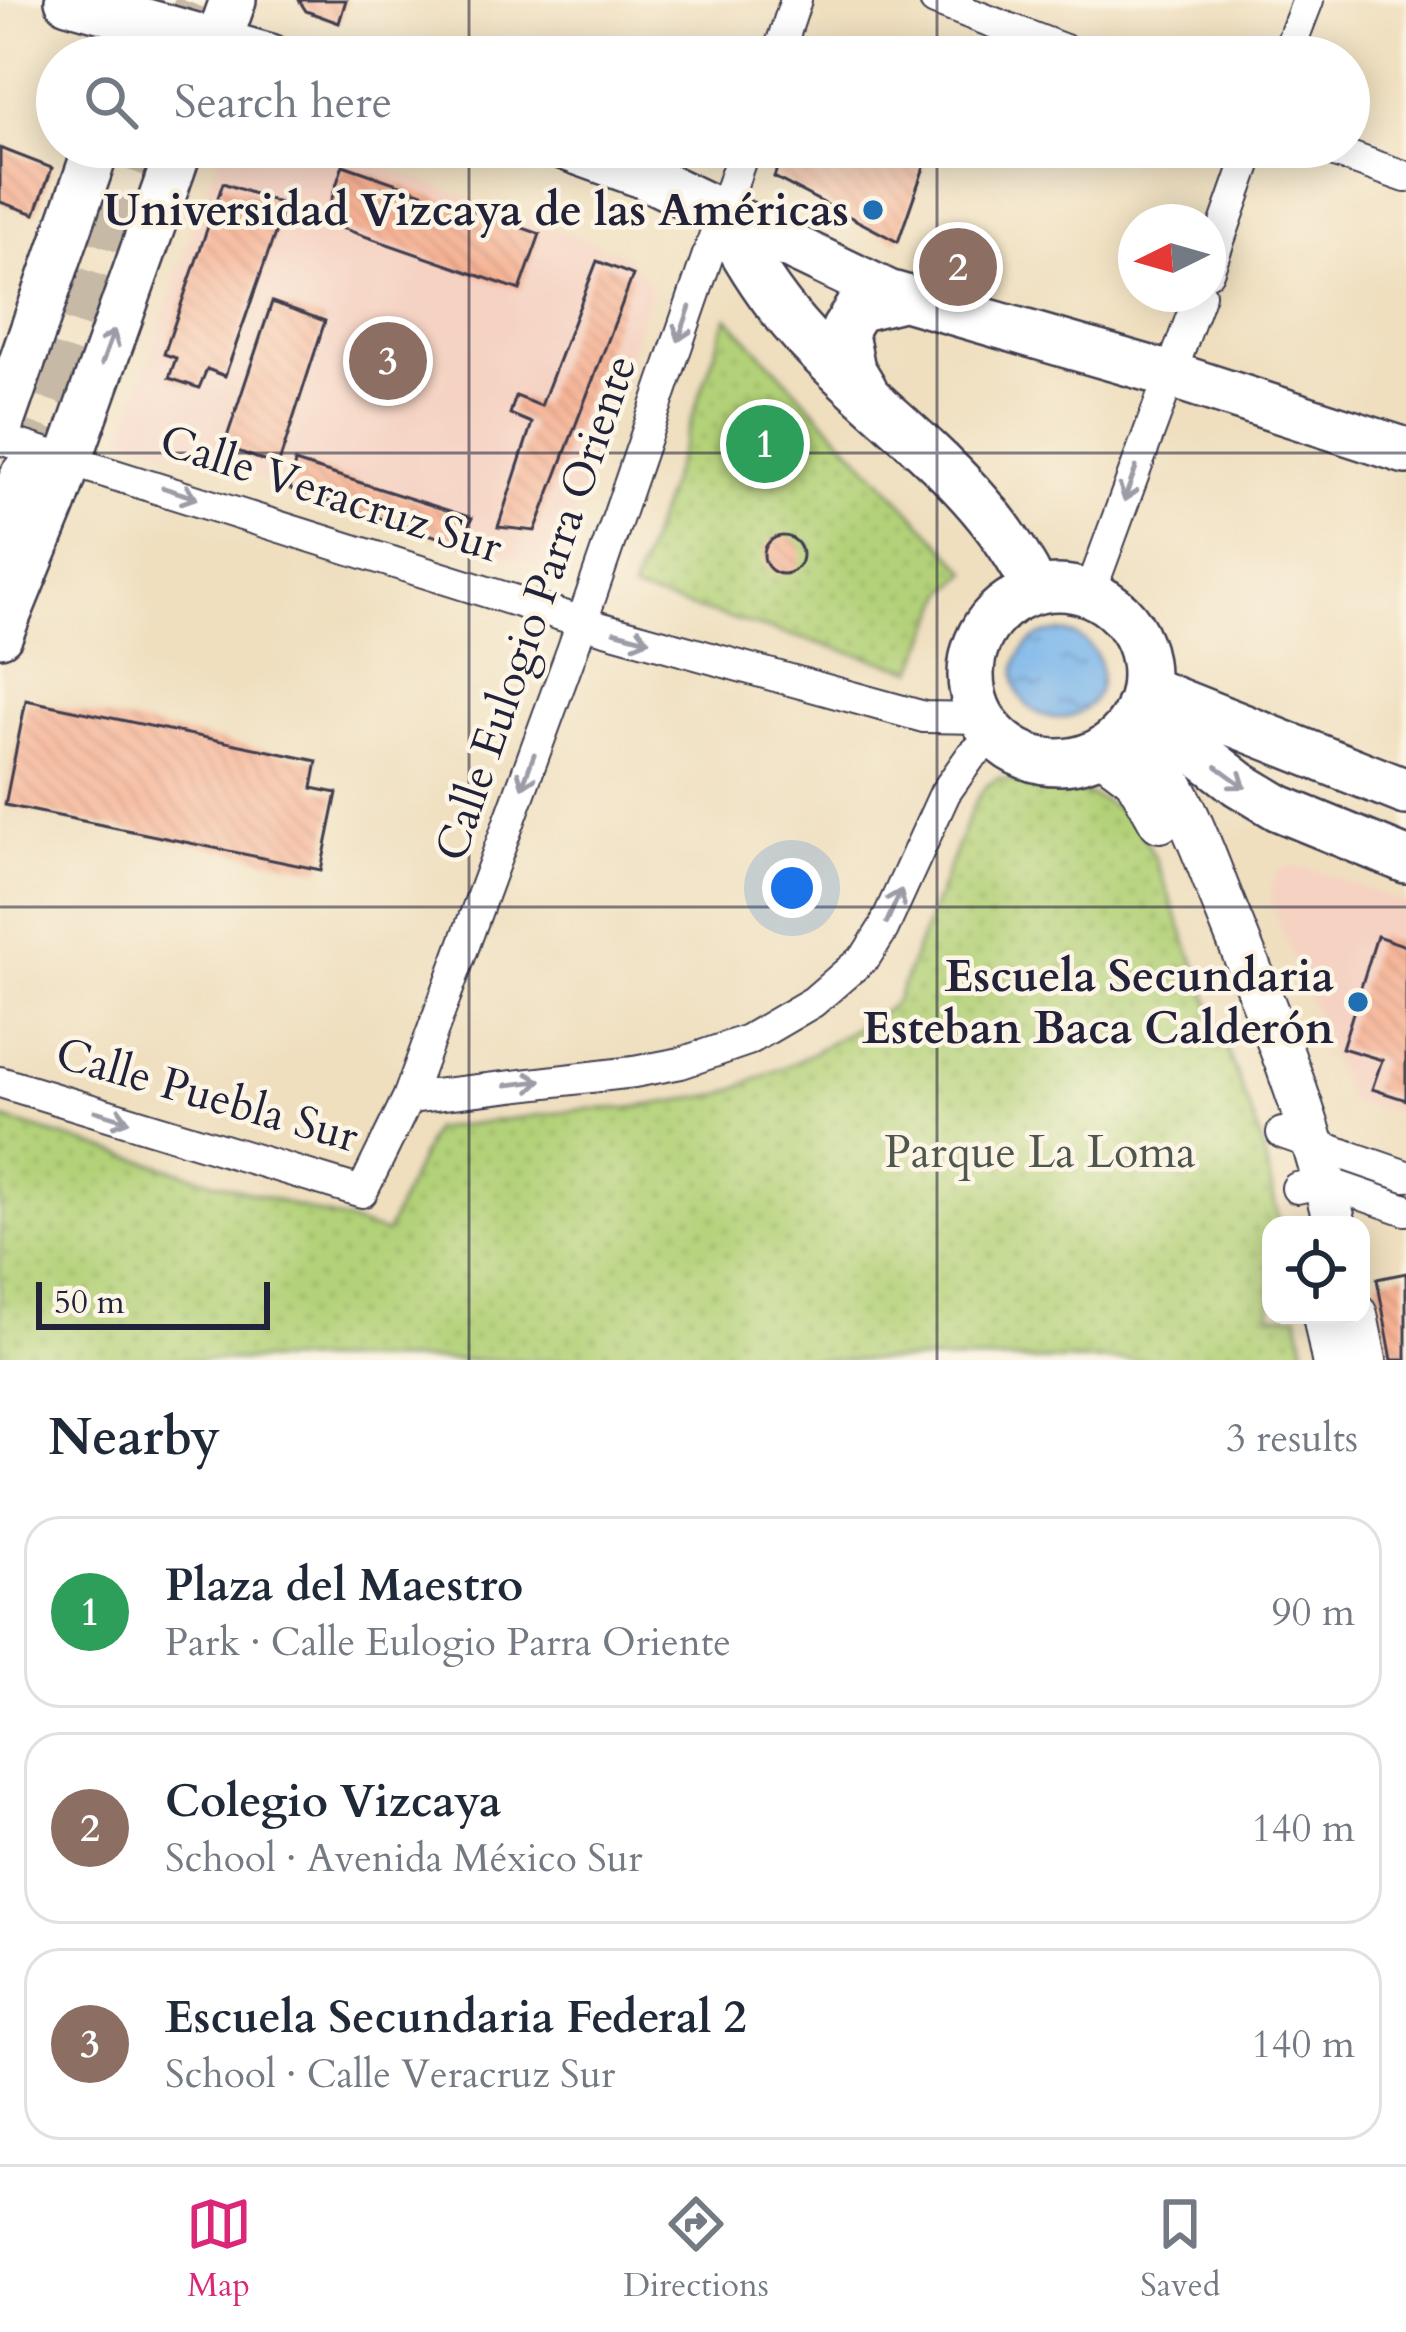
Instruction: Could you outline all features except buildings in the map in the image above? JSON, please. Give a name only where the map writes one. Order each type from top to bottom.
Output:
[{"type":"highway","points":[[0,551],[17,461]]},
{"type":"main road","points":[[68,0],[137,25],[222,33]]},
{"type":"main road","points":[[17,461],[92,168]]},
{"type":"main road","points":[[17,461],[169,168]]},
{"type":"main road","points":[[621,168],[902,298],[1171,375],[1406,451]]},
{"type":"main road","points":[[722,213],[761,284],[814,346],[991,514],[1020,556],[1036,591]]},
{"type":"main road","points":[[872,402],[852,369],[844,330],[857,309],[902,298]]},
{"type":"main road","points":[[0,634],[54,502],[17,461]]},
{"type":"main road","points":[[1127,718],[1064,763],[1036,760],[1009,748],[989,727],[974,700],[970,670],[977,640],[993,614],[1017,596],[1074,588],[1122,615],[1138,638],[1145,666],[1118,761],[1148,794],[1305,1174],[1330,1216]]},
{"type":"main road","points":[[1127,718],[1406,792]]},
{"type":"main road","points":[[1127,718],[1279,808],[1406,860]]},
{"type":"main road","points":[[1326,1324],[1333,1360]]},
{"type":"main road","points":[[1358,1324],[1365,1360]]},
{"type":"street","points":[[783,36],[796,0]]},
{"type":"street","points":[[935,0],[1028,36]]},
{"type":"street","points":[[1294,36],[1308,0]]},
{"type":"street","points":[[1370,164],[1406,177]]},
{"type":"street","name":"Calle Eulogio Parra Oriente","points":[[408,1098],[583,622],[738,168]]},
{"type":"street","points":[[1226,221],[1245,168]]},
{"type":"street","points":[[1090,593],[1194,312]]},
{"type":"street","name":"Calle Veracruz Sur","points":[[17,461],[924,717],[989,727]]},
{"type":"street","points":[[408,1098],[681,1063],[748,1040],[813,1002],[866,956],[945,793],[989,727]]},
{"type":"street","name":"Calle Puebla Sur","points":[[0,1082],[362,1192],[408,1098]]},
{"type":"street","points":[[1305,1174],[1406,1176]]},
{"type":"street","points":[[1305,1174],[1406,1210]]},
{"type":"shaded area","points":[[214,168],[386,168],[623,254],[652,287],[558,572],[123,436]]},
{"type":"shaded area","name":"Escuela Secundaria Esteban Baca Calderón","points":[[1291,866],[1406,903],[1406,1114],[1349,1101],[1271,902],[1278,871]]},
{"type":"green space","points":[[727,317],[968,572],[946,593],[914,670],[632,591]]},
{"type":"green space","name":"Parque La Loma","points":[[998,778],[1080,791],[1134,819],[1155,858],[1260,1137],[1278,1216],[1262,1216],[1262,1324],[1300,1324],[1307,1360],[0,1360],[0,1118],[386,1233],[433,1129],[722,1094],[800,1060],[889,1008],[897,999],[974,804]]},
{"type":"water","points":[[1058,632],[1074,635],[1088,645],[1098,659],[1098,691],[1088,705],[1074,715],[1058,718],[1042,715],[1028,705],[1018,691],[1015,675],[1018,659],[1028,645],[1042,635]]},
{"type":"tunnel","points":[[189,36],[203,0]]},
{"type":"tunnel","points":[[27,478],[139,168]]},
{"type":"place","name":"Universidad Vizcaya de las Américas","points":[[873,210]]},
{"type":"place","name":"Colegio Vizcaya","points":[[958,267]]},
{"type":"place","name":"Escuela Secundaria Federal 2","points":[[388,361]]},
{"type":"place","name":"Plaza del Maestro","points":[[765,444]]},
{"type":"place","name":"Escuela Secundaria Esteban Baca Calderón","points":[[1358,1002]]}]
